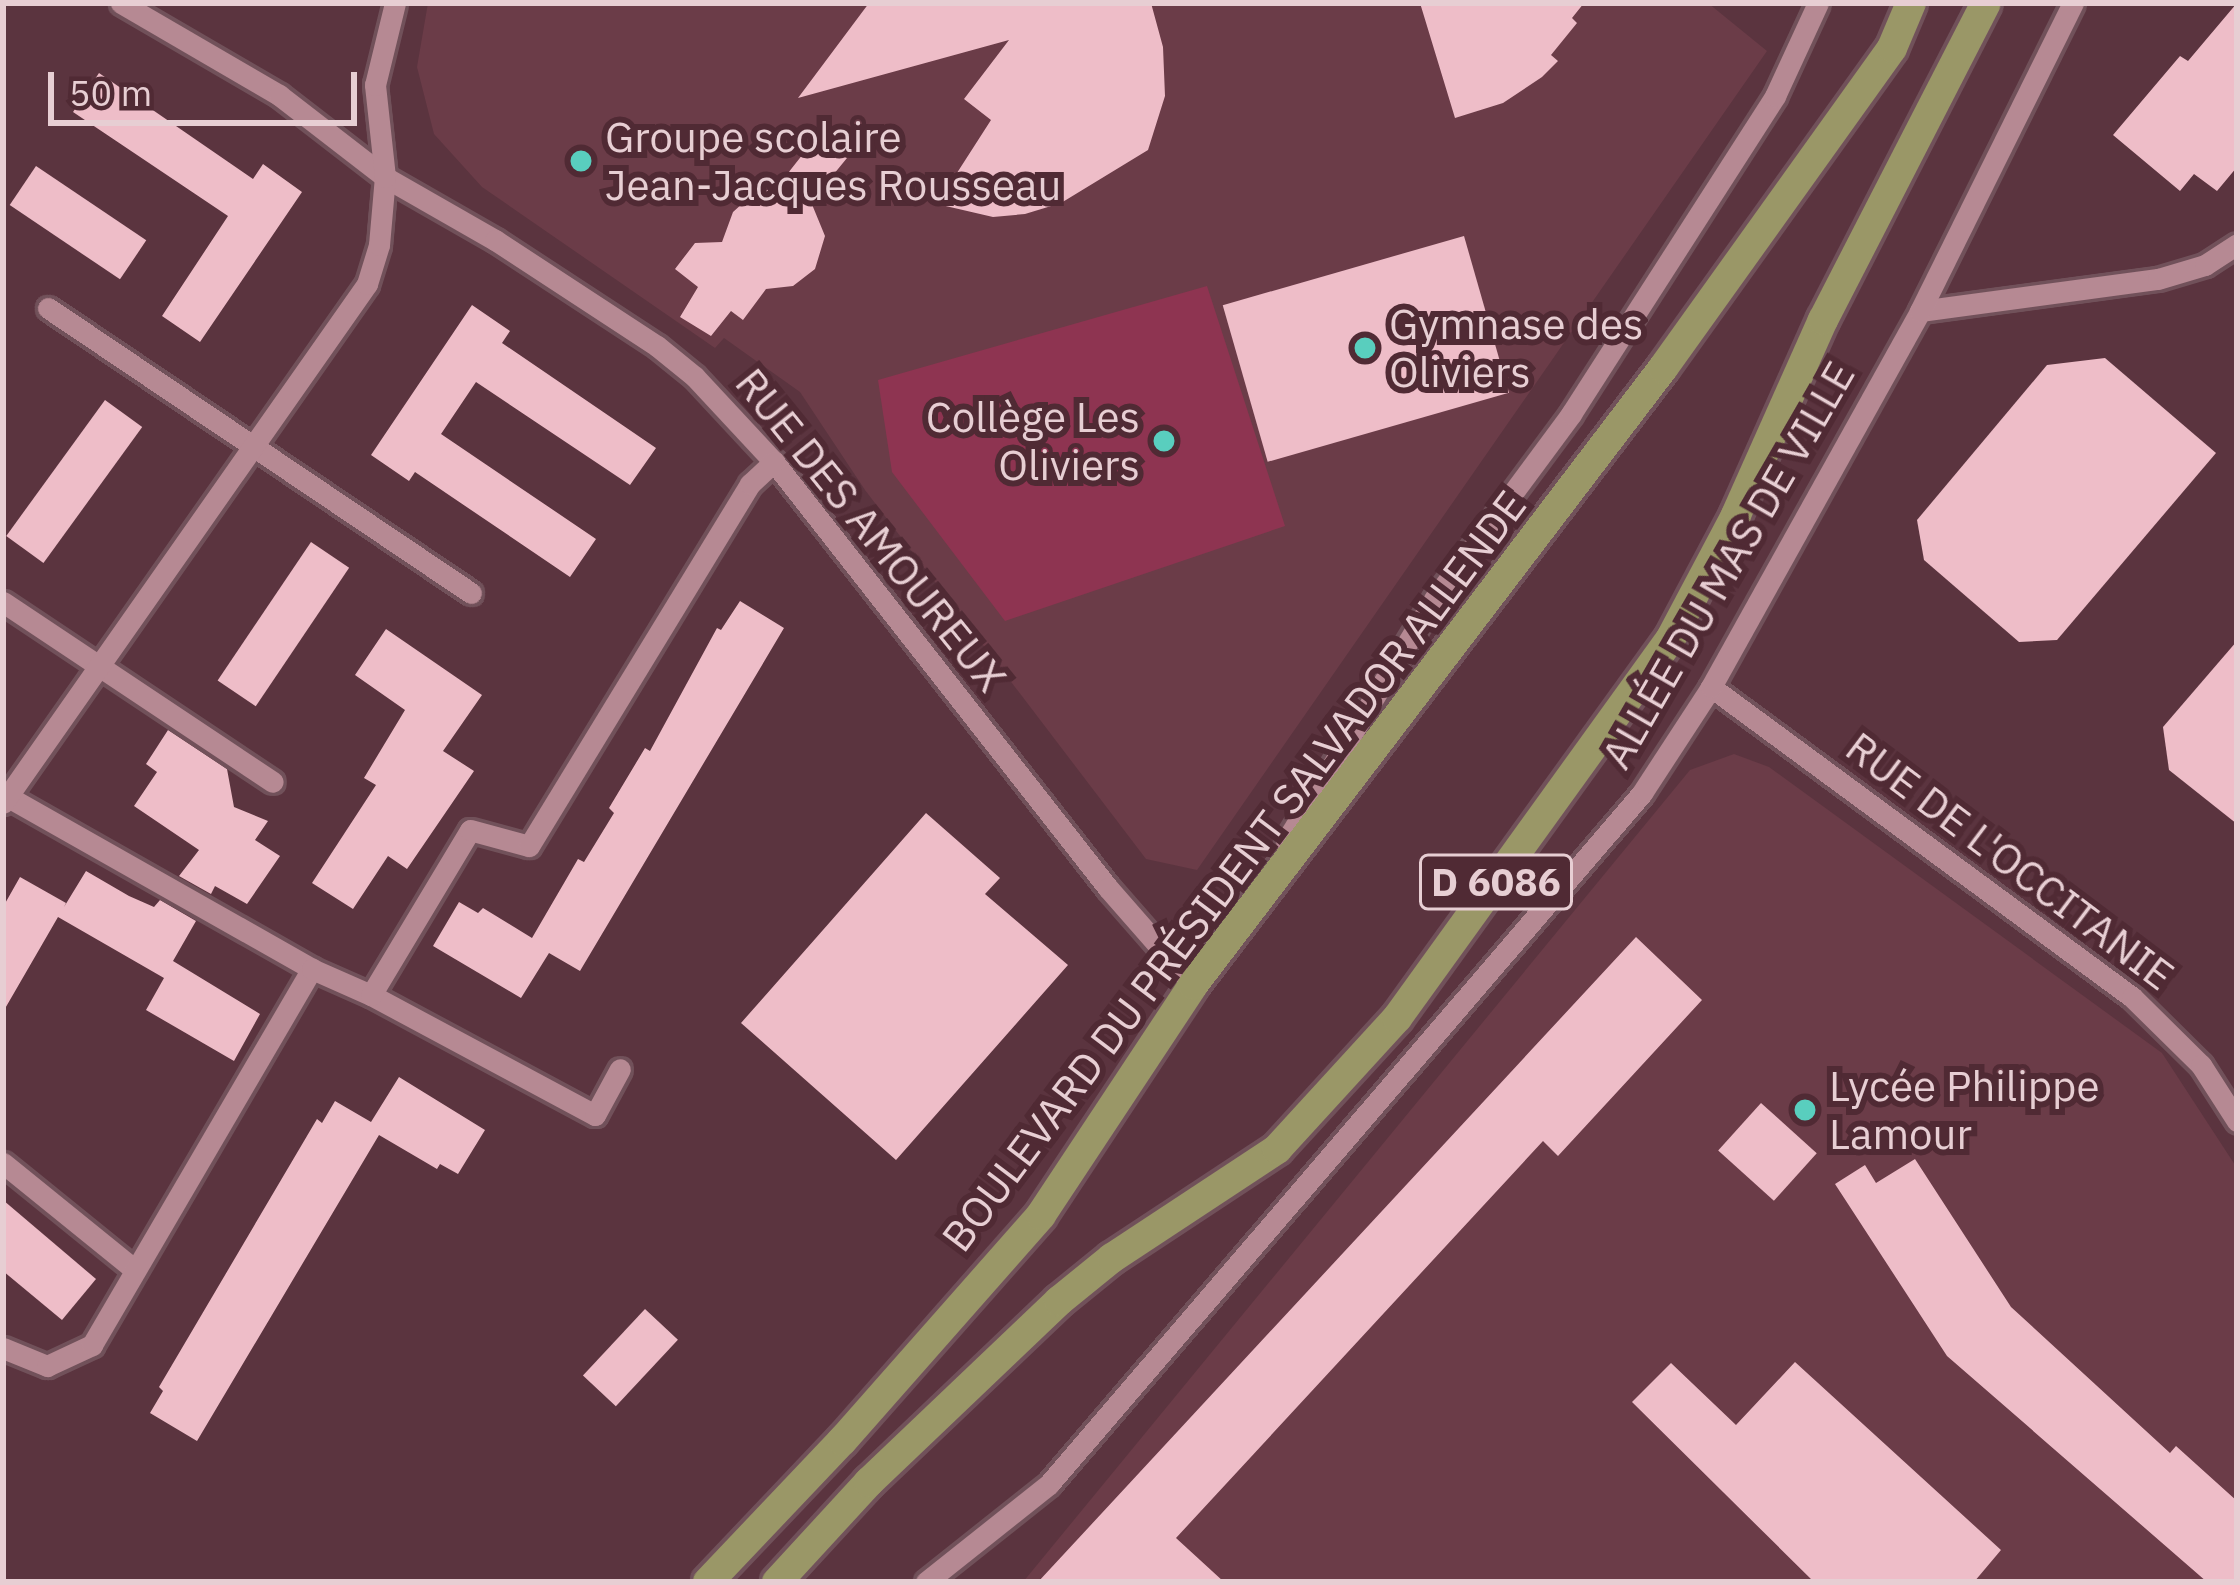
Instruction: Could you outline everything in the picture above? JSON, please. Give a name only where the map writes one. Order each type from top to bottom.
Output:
[{"type":"main road","name":"BOULEVARD DU PRÉSIDENT SALVADOR ALLENDE","points":[[708,1582],[842,1441],[1041,1215],[1193,985],[1663,368],[1892,48],[1911,3]]},
{"type":"main road","name":"D 6086","points":[[777,1582],[869,1483],[1059,1301],[1112,1258],[1277,1149],[1397,1018],[1671,638],[1736,515],[1832,302],[1986,3]]},
{"type":"street","name":"RUE DES AMOUREUX","points":[[121,3],[279,94],[385,177],[495,240],[657,346],[730,408],[1108,888],[1193,985]]},
{"type":"street","points":[[395,3],[375,85],[385,177],[383,223],[367,284],[103,666],[5,798],[312,969],[371,995],[595,1115],[620,1069]]},
{"type":"street","points":[[1193,985],[1362,724],[1435,598],[1571,415],[1775,96],[1818,3]]},
{"type":"street","name":"ALLÉE DU MAS DE VILLE","points":[[926,1582],[1065,1467],[1494,972],[1642,793],[1711,687],[1920,311],[2073,3]]},
{"type":"street","points":[[1920,311],[2158,279],[2205,265],[2237,244]]},
{"type":"street","points":[[48,308],[471,593]]},
{"type":"street","points":[[371,995],[470,830],[529,846],[750,484],[774,462]]},
{"type":"street","points":[[3,602],[273,782]]},
{"type":"street","name":"RUE DE L'OCCITANIE","points":[[1711,687],[2132,997],[2201,1065],[2237,1121]]},
{"type":"street","points":[[3,1348],[47,1366],[92,1345],[312,969]]},
{"type":"street","points":[[3,1163],[135,1270]]},
{"type":"shaded area","name":"Collège Les Oliviers","points":[[428,3],[1708,3],[1767,51],[1197,870],[1146,859],[865,490],[800,392],[724,338],[715,348],[482,187],[434,134],[417,67]]},
{"type":"shaded area","points":[[1207,286],[1285,526],[1005,621],[892,472],[878,380]]},
{"type":"shaded area","name":"Lycée Philippe Lamour","points":[[1734,754],[1769,767],[2162,1053],[2237,1168],[2237,1582],[1023,1582],[1690,770]]},
{"type":"building","points":[[869,3],[1151,3],[1163,47],[1165,96],[1148,150],[1061,203],[1025,214],[993,217],[937,204],[991,120],[964,99],[1009,40],[798,98]]},
{"type":"building","points":[[1420,3],[1584,3],[1572,18],[1577,23],[1551,55],[1558,61],[1542,77],[1503,103],[1455,118]]},
{"type":"building","points":[[2237,3],[2237,167],[2217,191],[2194,174],[2180,191],[2113,135],[2180,56],[2188,61]]},
{"type":"building","points":[[99,73],[253,179],[263,164],[302,192],[200,342],[162,316],[228,216],[73,112]]},
{"type":"building","points":[[818,135],[847,158],[811,202],[825,236],[815,269],[793,286],[766,289],[743,320],[731,311],[711,336],[680,317],[698,287],[675,269],[695,243],[722,242],[733,212],[753,194],[777,187]]},
{"type":"building","points":[[36,166],[146,240],[120,279],[10,205]]},
{"type":"building","name":"Gymnase des Oliviers","points":[[1464,236],[1509,393],[1268,462],[1223,305]]},
{"type":"building","points":[[472,305],[510,331],[502,343],[656,448],[630,485],[476,382],[441,434],[596,539],[570,577],[415,472],[409,481],[371,455]]},
{"type":"building","points":[[2105,358],[2216,453],[2057,640],[2019,642],[1924,560],[1917,520],[2047,365]]},
{"type":"building","points":[[105,400],[142,427],[43,563],[6,536]]},
{"type":"building","points":[[311,542],[349,568],[256,706],[218,680]]},
{"type":"building","points":[[740,601],[784,628],[580,971],[549,953],[521,998],[433,946],[459,902],[478,913],[483,908],[532,938],[578,859],[584,862],[614,813],[609,808],[645,748],[650,751],[717,628],[721,630]]},
{"type":"building","points":[[386,629],[482,695],[443,751],[474,771],[407,869],[388,856],[353,909],[312,883],[376,785],[364,778],[405,710],[355,675]]},
{"type":"building","points":[[2237,641],[2237,824],[2169,770],[2163,727]]},
{"type":"building","points":[[168,730],[227,769],[234,807],[268,821],[255,840],[280,856],[247,904],[215,886],[211,894],[179,876],[199,850],[134,806],[157,772],[146,764]]},
{"type":"building","points":[[926,813],[1000,878],[985,894],[1068,965],[896,1160],[741,1023]]},
{"type":"building","points":[[86,871],[129,896],[154,907],[160,900],[196,921],[173,961],[260,1014],[234,1061],[146,1010],[164,978],[58,917],[3,1012],[3,907],[20,877],[66,903],[64,907]]},
{"type":"building","points":[[1636,937],[1702,1000],[1558,1156],[1543,1141],[1176,1538],[1224,1582],[1038,1582]]},
{"type":"building","points":[[399,1077],[485,1130],[458,1174],[440,1164],[437,1169],[379,1135],[197,1441],[150,1413],[163,1391],[159,1387],[317,1119],[322,1123],[335,1101],[371,1122]]},
{"type":"building","points":[[1761,1103],[1817,1153],[1774,1201],[1718,1151]]},
{"type":"building","points":[[1915,1159],[2011,1307],[2170,1453],[2176,1446],[2237,1501],[2237,1582],[2207,1582],[1947,1356],[1835,1184],[1865,1165],[1876,1183]]},
{"type":"building","points":[[3,1200],[96,1279],[62,1320],[3,1271]]},
{"type":"building","points":[[645,1309],[678,1340],[616,1406],[583,1376]]},
{"type":"building","points":[[1795,1362],[2001,1550],[1974,1582],[1814,1582],[1632,1402],[1671,1363],[1736,1425]]},
{"type":"place","name":"Groupe scolaire Jean-Jacques Rousseau","points":[[581,161]]},
{"type":"place","name":"Gymnase des Oliviers","points":[[1365,348]]},
{"type":"place","name":"Collège Les Oliviers","points":[[1164,441]]},
{"type":"place","name":"Lycée Philippe Lamour","points":[[1805,1110]]}]
